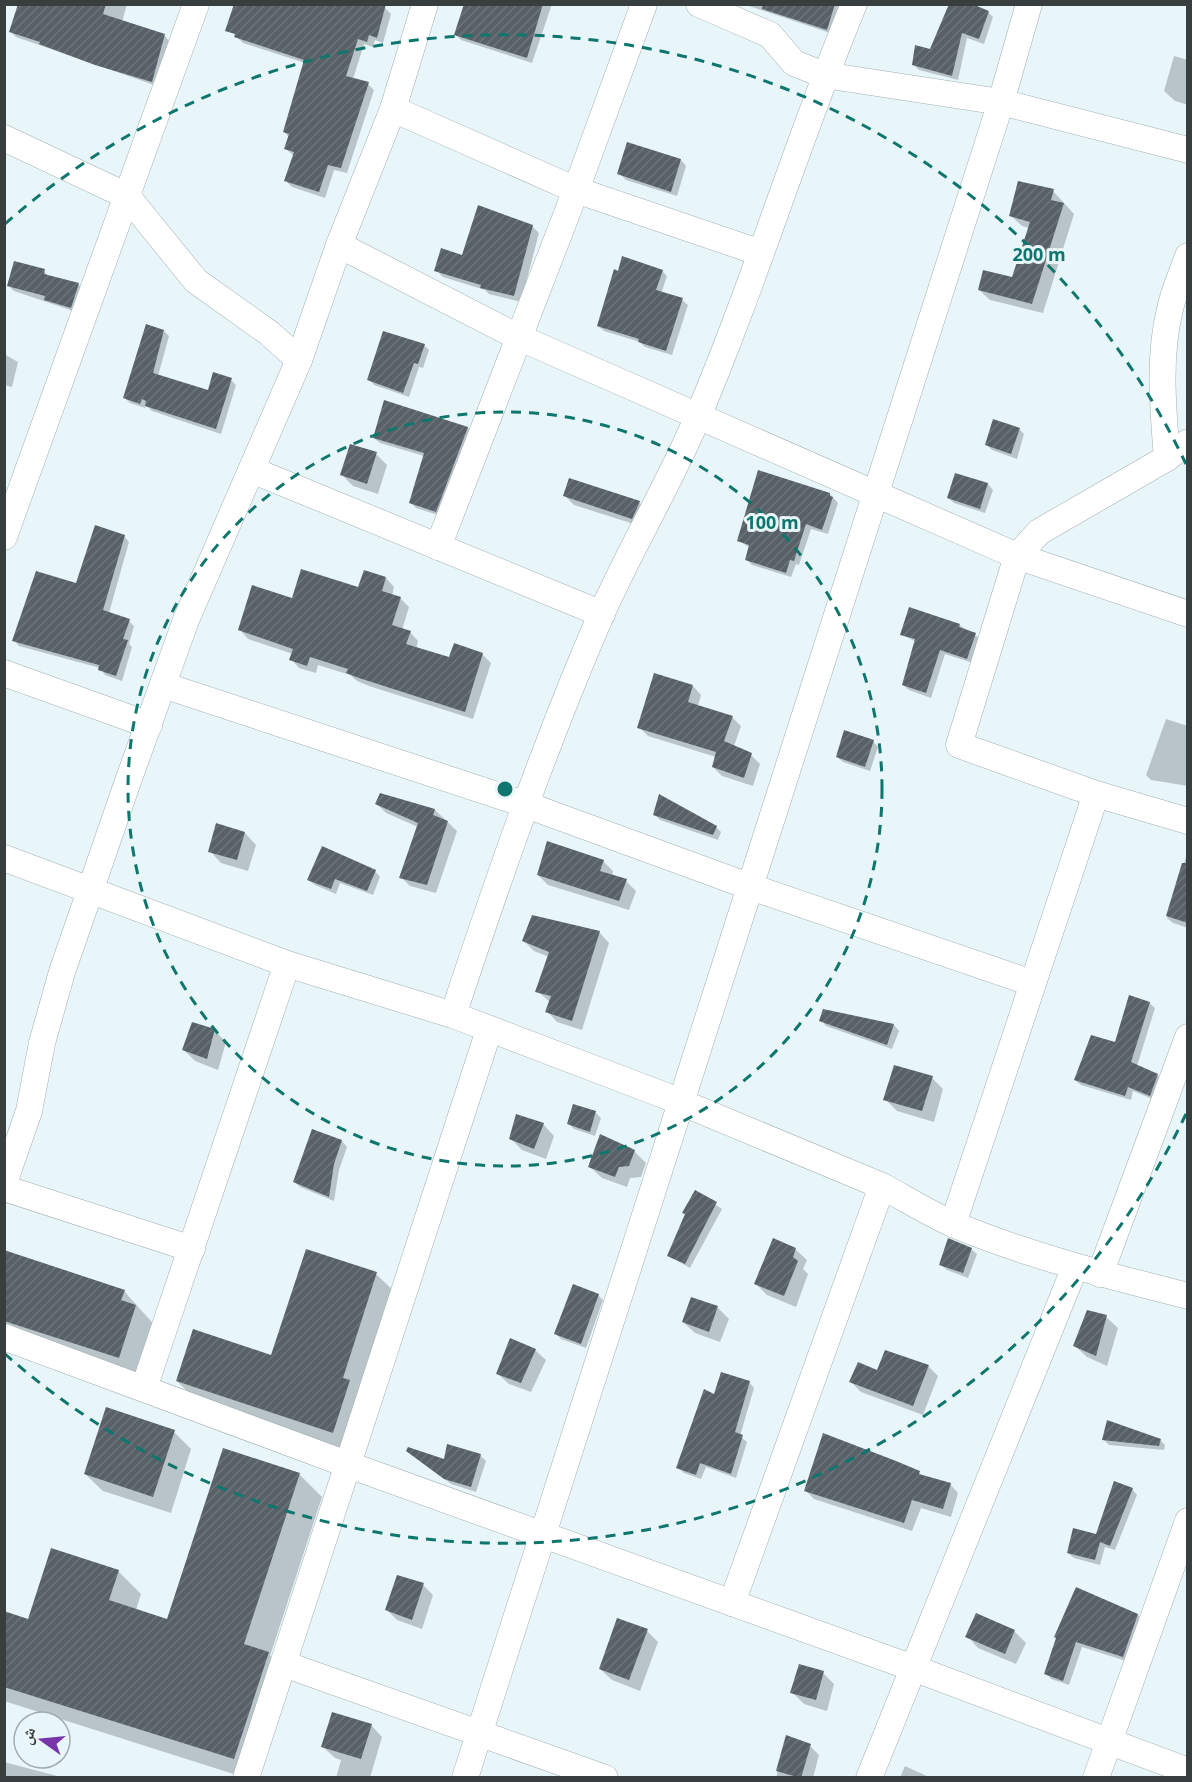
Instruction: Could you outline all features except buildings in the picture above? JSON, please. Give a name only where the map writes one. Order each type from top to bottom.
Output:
[{"type":"street","points":[[4,537],[196,4]]},
{"type":"street","points":[[4,1183],[29,1111],[42,1043],[62,972],[148,724],[186,620],[299,360],[339,245],[393,109],[425,4]]},
{"type":"street","points":[[438,547],[576,190],[644,4]]},
{"type":"street","points":[[699,4],[770,35],[794,63],[824,75],[1001,102],[1188,150]]},
{"type":"street","points":[[453,1015],[524,804],[602,614],[699,415],[761,253],[824,75],[854,4]]},
{"type":"street","points":[[465,1778],[1001,102],[1029,4]]},
{"type":"street","points":[[393,109],[576,190],[761,253]]},
{"type":"street","points":[[4,138],[127,196],[196,281],[269,333],[299,360]]},
{"type":"street","points":[[339,245],[518,337],[1017,556],[1188,614]]},
{"type":"street","points":[[1167,458],[1162,388],[1164,344],[1170,309],[1188,256]]},
{"type":"street","points":[[1188,442],[1167,458],[1040,532],[1017,556],[959,745],[1095,794],[1188,821]]},
{"type":"street","points":[[252,470],[602,614]]},
{"type":"street","points":[[4,673],[148,724]]},
{"type":"street","points":[[163,685],[524,804],[751,887],[1032,983]]},
{"type":"street","points":[[953,1224],[1095,794]]},
{"type":"street","points":[[4,858],[287,964],[453,1015],[682,1102],[882,1186],[953,1224],[1075,1267],[1188,1296]]},
{"type":"street","points":[[144,1388],[287,964]]},
{"type":"street","points":[[246,1778],[489,1030]]},
{"type":"street","points":[[1100,1274],[1188,1037]]},
{"type":"street","points":[[732,1603],[882,1186]]},
{"type":"street","points":[[4,1188],[192,1249]]},
{"type":"street","points":[[869,1778],[1075,1267]]},
{"type":"street","points":[[7,1346],[144,1388],[349,1465],[913,1668],[1188,1771]]},
{"type":"street","points":[[1095,1778],[1188,1521]]},
{"type":"street","points":[[284,1664],[481,1732],[605,1778]]}]
